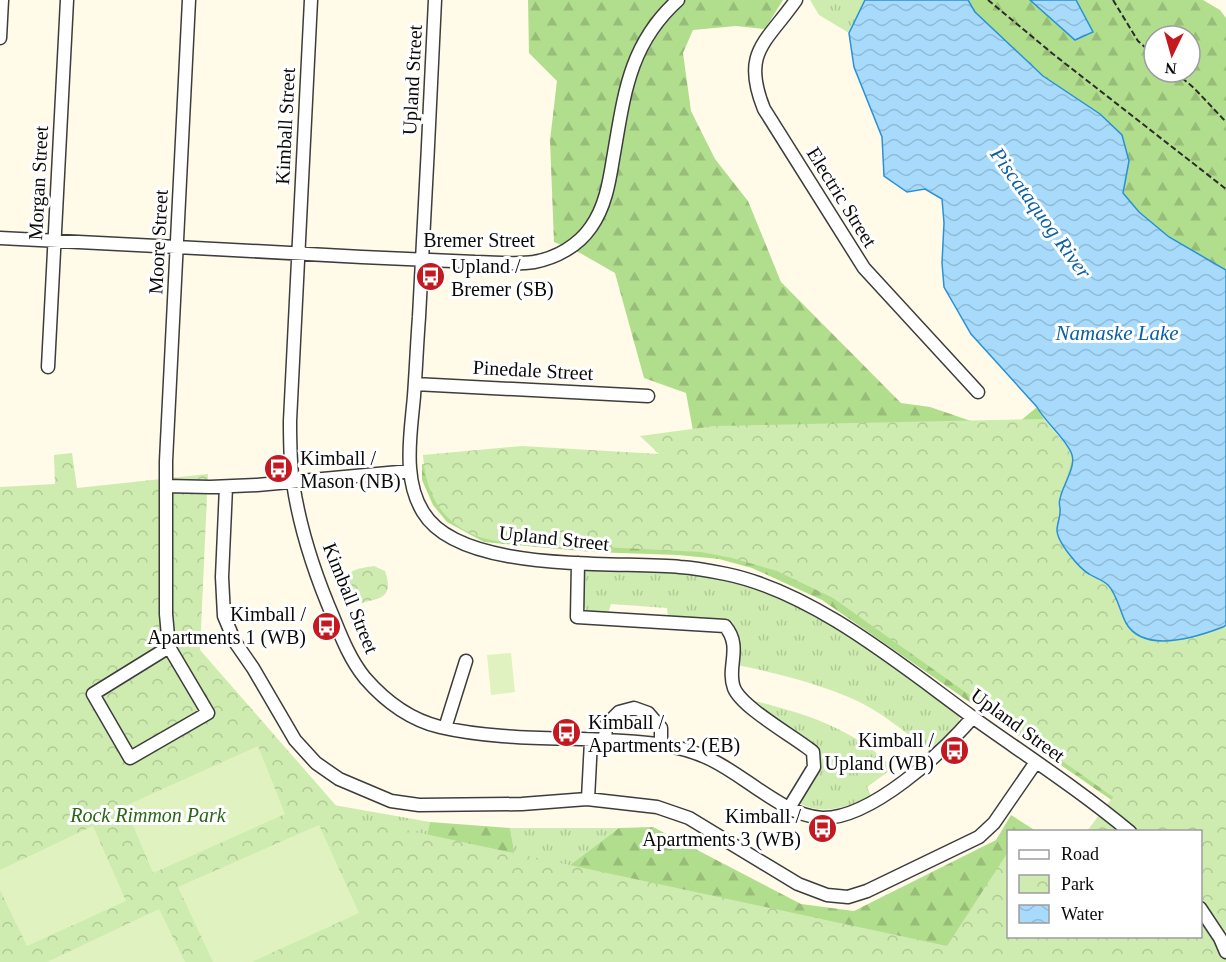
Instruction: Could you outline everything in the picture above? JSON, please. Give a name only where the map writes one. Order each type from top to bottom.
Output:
[{"type":"street","points":[[0,38],[2,0]]},
{"type":"street","name":"Morgan Street","points":[[48,367],[67,0]]},
{"type":"street","name":"Moore Street","points":[[169,647],[166,614],[166,486],[189,0]]},
{"type":"street","name":"Kimball Street","points":[[311,0],[290,421],[292,482],[301,524],[321,588],[340,634],[365,678],[393,704],[414,718],[445,728],[488,735],[661,745],[700,753],[712,758],[789,808],[821,818],[846,814],[864,807],[921,768],[942,750],[973,717]]},
{"type":"street","name":"Upland Street","points":[[435,0],[410,449],[413,489],[423,513],[432,524],[454,539],[499,554],[578,562],[705,570],[746,579],[777,590],[833,620],[926,682],[1129,830]]},
{"type":"street","name":"Bremer Street","points":[[0,238],[422,260],[523,263],[535,262],[558,254],[580,240],[596,220],[606,197],[626,86],[634,61],[654,25],[678,0]]},
{"type":"street","name":"Electric Street","points":[[796,0],[759,50],[755,61],[756,85],[764,109],[864,268],[978,392]]},
{"type":"street","name":"Pinedale Street","points":[[415,384],[648,396]]},
{"type":"street","points":[[166,486],[226,487],[410,471]]},
{"type":"street","points":[[226,487],[222,577],[224,616],[235,642],[254,668],[296,740],[316,763],[339,779],[391,801],[420,805],[461,806],[588,799],[657,807],[689,818],[798,884],[827,895],[848,897],[867,891],[979,837],[994,823],[1036,762]]},
{"type":"street","points":[[578,562],[577,617],[725,626],[733,635],[734,687],[742,701],[813,752],[814,767],[789,808]]},
{"type":"street","points":[[169,647],[208,713],[130,758],[93,694],[169,647]]},
{"type":"street","points":[[445,728],[466,661]]},
{"type":"street","points":[[605,741],[606,725],[619,712],[634,708],[648,712],[661,728],[661,745]]},
{"type":"street","points":[[588,799],[591,741]]},
{"type":"street","points":[[1202,911],[1220,938],[1226,952]]},
{"type":"path","points":[[988,0],[1053,54],[1226,189]]},
{"type":"path","points":[[1113,0],[1142,44]]},
{"type":"path","points":[[1189,84],[1226,122]]},
{"type":"green space","points":[[528,0],[783,0],[765,29],[736,26],[693,30],[683,53],[691,111],[715,159],[748,201],[781,282],[901,403],[930,407],[1006,433],[1037,407],[1067,447],[1110,586],[1125,621],[1223,627],[1226,625],[1200,830],[1136,817],[822,600],[752,568],[719,559],[678,555],[592,552],[484,542],[447,522],[433,505],[422,480],[422,464],[670,454],[694,436],[686,393],[644,378],[615,273],[580,253],[554,242],[550,140],[557,81],[529,53]]},
{"type":"green space","points":[[810,0],[865,0],[849,33],[819,15]]},
{"type":"green space","points":[[968,0],[1030,0],[1075,40],[1093,32],[1076,0],[1203,0],[1220,10],[1226,18],[1226,270],[1169,237],[1139,212],[1123,193],[1129,161],[1058,88],[975,12]]},
{"type":"green space","name":"Rock Rimmon Park","points":[[1044,419],[1073,457],[1059,503],[1057,534],[1070,556],[1084,571],[1109,586],[1133,631],[1141,637],[1165,641],[1206,634],[1226,625],[1226,962],[0,962],[0,487],[55,484],[54,455],[72,453],[77,488],[208,474],[200,650],[346,817],[947,946],[1007,854],[1007,938],[1202,938],[1202,830],[1088,830],[1113,797],[833,598],[777,571],[701,552],[503,542],[485,539],[470,533],[445,515],[436,503],[425,473],[423,455],[522,446],[659,454],[640,436],[714,426]]},
{"type":"green space","points":[[374,566],[385,571],[388,583],[387,592],[376,600],[358,603],[351,601],[347,598],[344,589],[347,575],[356,570]]},
{"type":"green space","points":[[588,568],[704,575],[742,582],[770,591],[828,620],[884,656],[960,713],[959,722],[930,752],[883,716],[853,699],[796,679],[737,665],[738,636],[731,621],[668,617],[667,608],[611,604],[608,613],[590,612],[586,609],[583,599],[585,572]]},
{"type":"green space","points":[[511,653],[515,692],[491,695],[487,655]]},
{"type":"green space","points":[[751,700],[790,710],[845,732],[878,754],[893,768],[867,787],[871,796],[853,804],[817,809],[799,803],[816,771],[819,756],[816,748],[811,741]]},
{"type":"green space","points":[[258,746],[285,814],[153,873],[125,806]]},
{"type":"green space","points":[[328,804],[430,822],[420,863],[388,901]]},
{"type":"green space","points":[[1011,815],[1034,830],[1007,830],[1007,938],[1201,938],[1218,962],[355,962],[420,863],[430,822],[510,828],[519,878],[550,880],[619,828],[653,827],[801,904],[854,911],[996,840]]},
{"type":"green space","points":[[319,825],[359,913],[252,962],[213,962],[178,887]]},
{"type":"green space","points":[[93,826],[126,901],[27,946],[0,890],[0,870]]},
{"type":"green space","points":[[510,828],[619,828],[550,880],[519,878]]},
{"type":"green space","points":[[159,909],[185,962],[47,962]]},
{"type":"water","name":"Namaske Lake","points":[[865,0],[968,0],[975,12],[1043,76],[1100,114],[1122,135],[1129,161],[1123,193],[1139,212],[1169,237],[1226,270],[1226,625],[1223,627],[1199,635],[1172,640],[1158,641],[1145,638],[1134,632],[1126,623],[1116,598],[1106,583],[1080,566],[1061,541],[1057,530],[1059,501],[1072,466],[1070,450],[1037,407],[971,334],[944,287],[942,199],[925,189],[907,192],[884,176],[882,137],[854,67],[849,33]]},
{"type":"water","points":[[1030,0],[1076,0],[1093,32],[1075,40]]},
{"type":"place","name":"Upland / Bremer (SB)","points":[[430,277]]},
{"type":"place","name":"Kimball / Mason (NB)","points":[[279,469]]},
{"type":"place","name":"Kimball / Apartments 1 (WB)","points":[[327,626]]},
{"type":"place","name":"Kimball / Apartments 2 (EB)","points":[[567,733]]},
{"type":"place","name":"Kimball / Upland (WB)","points":[[955,751]]},
{"type":"place","name":"Kimball / Apartments 3 (WB)","points":[[822,828]]},
{"type":"water label","name":"Piscataquog River","points":[[1041,213]]}]
